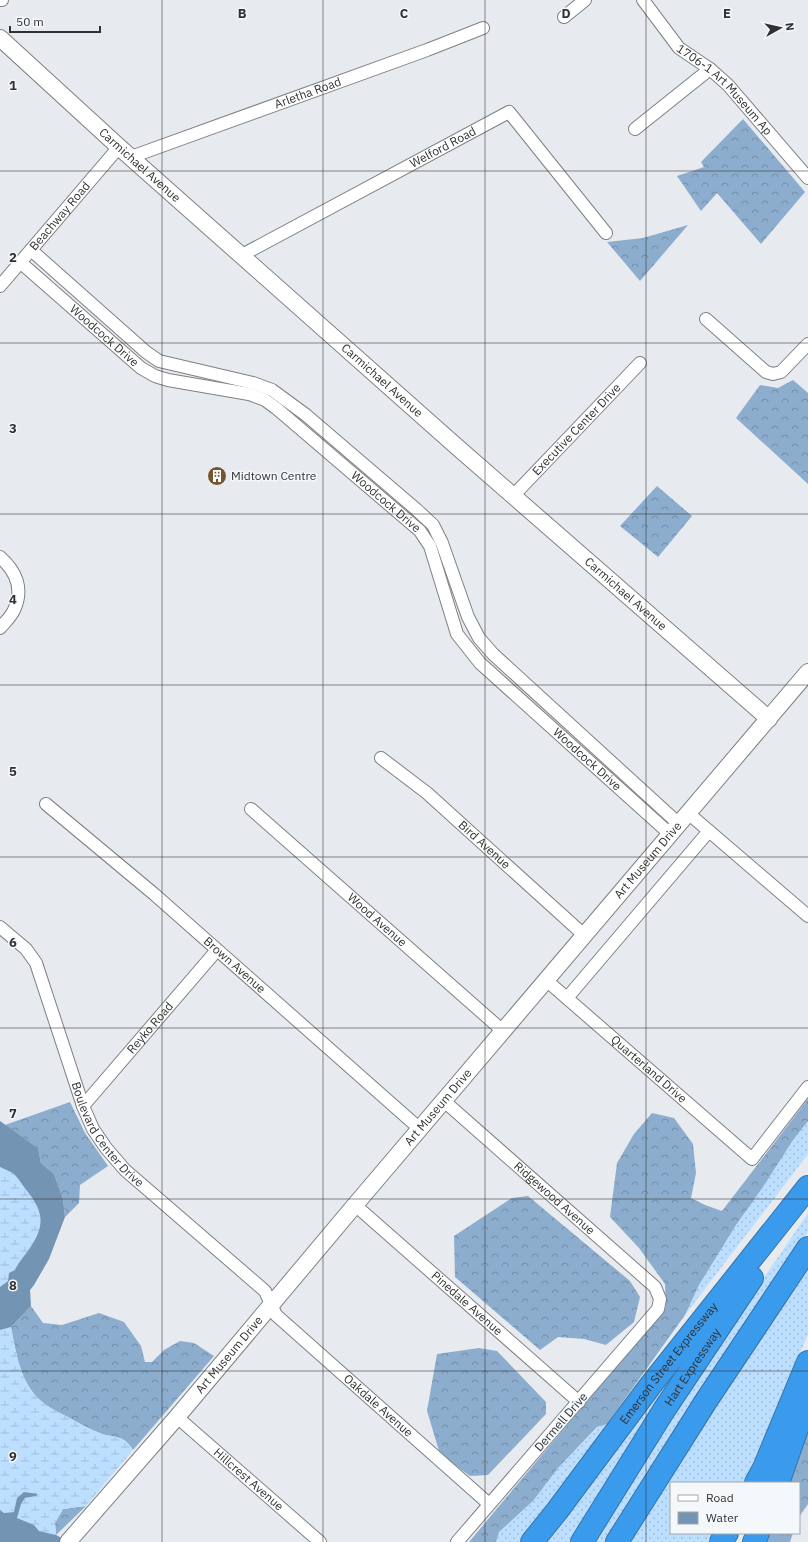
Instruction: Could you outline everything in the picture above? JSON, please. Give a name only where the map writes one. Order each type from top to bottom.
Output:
[{"type":"highway","name":"Emerson Street Expressway","points":[[532,1542],[557,1511],[650,1386],[808,1187]]},
{"type":"highway","name":"Hart Expressway","points":[[582,1542],[668,1404],[808,1196]]},
{"type":"highway","points":[[617,1542],[714,1388],[808,1248]]},
{"type":"highway","points":[[757,1482],[764,1468],[808,1362]]},
{"type":"highway","points":[[778,1482],[808,1397]]},
{"type":"street","points":[[564,17],[585,0]]},
{"type":"street","name":"1706-1 Art Museum Ap","points":[[648,2],[679,48],[710,69],[728,85],[808,178]]},
{"type":"street","name":"Arletha Road","points":[[131,157],[427,50],[483,28]]},
{"type":"street","name":"Carmichael Avenue","points":[[0,38],[131,157],[513,496],[769,719]]},
{"type":"street","points":[[635,129],[710,69]]},
{"type":"street","name":"Welford Road","points":[[242,255],[509,112],[606,233]]},
{"type":"street","name":"Beachway Road","points":[[0,286],[119,146]]},
{"type":"street","name":"Woodcock Drive","points":[[32,250],[146,352],[159,361],[253,383],[272,390],[306,415],[417,510],[433,525],[440,538],[468,617],[479,638],[489,650],[679,824]]},
{"type":"street","name":"Woodcock Drive","points":[[20,262],[141,368],[155,376],[168,380],[249,394],[265,400],[276,408],[420,532],[430,546],[457,634],[480,664],[679,824]]},
{"type":"street","points":[[706,319],[766,372],[773,374],[781,372],[808,344]]},
{"type":"street","name":"Executive Center Drive","points":[[513,496],[640,363]]},
{"type":"street","points":[[0,557],[10,566],[18,587],[18,600],[13,612],[0,628]]},
{"type":"street","name":"Art Museum Drive","points":[[71,1538],[177,1417],[271,1304],[808,672]]},
{"type":"street","name":"Bird Avenue","points":[[381,758],[427,793],[584,935]]},
{"type":"street","name":"Brown Avenue","points":[[46,804],[154,894],[249,980],[420,1129]]},
{"type":"street","name":"Wood Avenue","points":[[251,809],[503,1031]]},
{"type":"street","points":[[679,824],[709,831],[808,916]]},
{"type":"street","points":[[567,998],[709,831]]},
{"type":"street","name":"Boulevard Center Drive","points":[[0,927],[26,949],[36,963],[83,1106],[93,1129],[106,1148],[125,1170],[265,1291],[271,1304]]},
{"type":"street","name":"Reyko Road","points":[[83,1106],[217,950]]},
{"type":"street","name":"Quarterland Drive","points":[[546,980],[752,1159],[808,1087]]},
{"type":"street","name":"Ridgewood Avenue","points":[[444,1101],[655,1287],[660,1299]]},
{"type":"street","name":"Pinedale Avenue","points":[[355,1205],[579,1402]]},
{"type":"street","name":"Dermell Drive","points":[[457,1542],[658,1309],[660,1299]]},
{"type":"street","name":"Oakdale Avenue","points":[[271,1304],[276,1315],[489,1504]]},
{"type":"street","name":"Hillcrest Avenue","points":[[177,1417],[320,1542]]},
{"type":"green space","points":[[743,119],[805,192],[761,244],[717,193],[701,211],[677,176],[704,167],[701,162]]},
{"type":"green space","points":[[688,225],[640,281],[607,242],[643,238]]},
{"type":"green space","points":[[793,380],[808,393],[808,484],[736,418],[760,385],[778,388]]},
{"type":"green space","points":[[657,486],[692,516],[658,557],[620,526]]},
{"type":"green space","points":[[808,1099],[808,1121],[793,1140],[763,1187],[736,1225],[699,1285],[685,1315],[607,1424],[597,1427],[558,1468],[533,1501],[499,1532],[496,1542],[469,1542],[666,1307],[665,1284],[639,1248],[610,1217],[617,1163],[634,1134],[652,1113],[674,1118],[693,1144],[696,1173],[691,1198],[722,1211]]},
{"type":"green space","points":[[70,1102],[85,1133],[108,1166],[80,1185],[79,1203],[65,1217],[63,1199],[54,1174],[41,1163],[38,1148],[5,1125]]},
{"type":"green space","points":[[808,1121],[808,1154],[685,1315],[699,1285],[736,1225],[763,1187],[793,1140]]},
{"type":"green space","points":[[0,1167],[14,1174],[33,1199],[40,1214],[40,1222],[37,1236],[33,1244],[15,1270],[9,1273],[8,1281],[0,1287]]},
{"type":"green space","points":[[528,1196],[630,1281],[640,1297],[634,1322],[606,1345],[584,1339],[558,1337],[540,1350],[455,1277],[454,1236],[512,1198]]},
{"type":"green space","points":[[808,1213],[808,1232],[784,1266],[606,1542],[594,1542],[694,1381]]},
{"type":"green space","points":[[808,1269],[808,1334],[743,1482],[670,1482],[670,1534],[713,1534],[708,1542],[631,1542],[718,1404]]},
{"type":"green space","points":[[31,1306],[43,1323],[62,1325],[99,1313],[124,1322],[141,1346],[145,1362],[152,1362],[164,1350],[180,1341],[194,1343],[214,1356],[133,1450],[123,1439],[102,1434],[84,1426],[43,1403],[33,1393],[23,1376],[11,1327]]},
{"type":"green space","points":[[11,1327],[23,1376],[33,1393],[46,1405],[88,1428],[102,1434],[123,1439],[133,1450],[86,1506],[63,1509],[55,1523],[56,1535],[39,1531],[34,1525],[17,1518],[21,1504],[25,1498],[36,1496],[17,1498],[14,1512],[4,1513],[0,1510],[0,1330]]},
{"type":"green space","points":[[479,1348],[497,1351],[546,1402],[546,1414],[488,1475],[470,1476],[440,1454],[427,1411],[437,1354]]},
{"type":"green space","points":[[658,1394],[660,1395],[569,1542],[546,1542]]},
{"type":"green space","points":[[607,1424],[528,1532],[519,1542],[496,1542],[499,1532],[533,1501],[558,1468],[598,1427]]},
{"type":"green space","points":[[808,1425],[808,1504],[800,1516],[800,1482],[787,1482]]},
{"type":"green space","points":[[86,1506],[56,1535],[55,1523],[63,1509]]},
{"type":"green space","points":[[766,1534],[793,1534],[790,1542],[762,1542]]},
{"type":"water","points":[[0,1121],[38,1148],[41,1163],[54,1174],[63,1199],[65,1217],[49,1259],[30,1290],[31,1306],[11,1327],[0,1330],[0,1287],[8,1281],[9,1273],[15,1270],[33,1244],[39,1229],[40,1214],[33,1199],[14,1174],[0,1167]]},
{"type":"water","points":[[24,1492],[38,1494],[36,1496],[25,1498],[21,1504],[17,1518],[34,1525],[39,1531],[56,1535],[69,1542],[0,1542],[0,1510],[4,1513],[14,1512],[17,1498]]},
{"type":"place","name":"Midtown Centre","points":[[217,476]]}]
